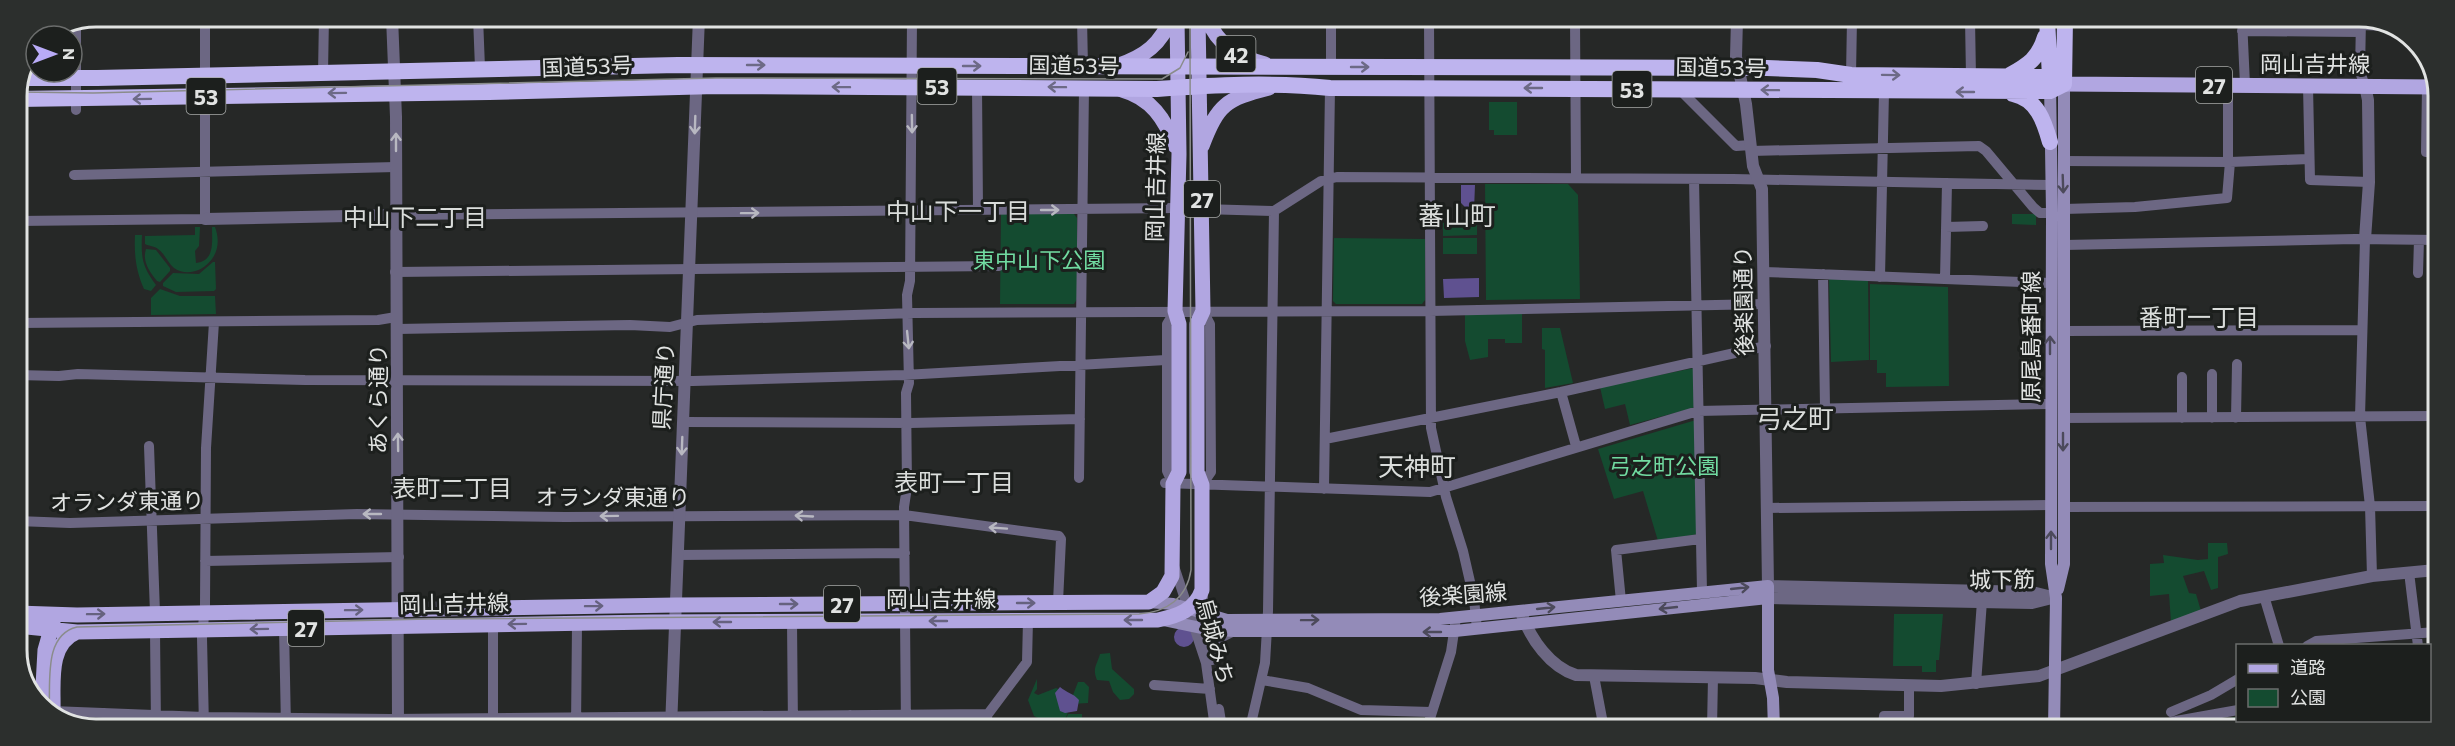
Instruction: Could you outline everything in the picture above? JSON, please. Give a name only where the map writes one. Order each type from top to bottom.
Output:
[{"type":"highway","points":[[2047,27],[2039,54],[2007,84],[2035,106],[2043,119],[2050,142]]},
{"type":"highway","points":[[2048,27],[2054,84]]},
{"type":"highway","points":[[2054,84],[2064,27]]},
{"type":"highway","name":"国道53号","points":[[84,78],[697,65],[1178,68],[1575,67],[1817,69],[1851,75],[1971,76],[2007,84]]},
{"type":"highway","name":"国道53号","points":[[27,100],[76,105],[205,96],[697,86],[1114,88],[1281,85],[1330,88],[1884,92],[2007,84],[2054,84]]},
{"type":"main road","points":[[1113,67],[1148,53],[1167,27]]},
{"type":"main road","name":"岡山吉井線","points":[[28,623],[155,613],[204,612],[676,604],[1149,602],[1163,592],[1168,585],[1174,565],[1169,484],[1179,472],[1179,324],[1175,311],[1179,154],[1177,27]]},
{"type":"main road","name":"42","points":[[1198,27],[1198,86]]},
{"type":"main road","name":"42","points":[[1212,27],[1222,43],[1237,55],[1281,67]]},
{"type":"main road","name":"岡山吉井線","points":[[2054,84],[2427,87]]},
{"type":"main road","name":"原尾島番町線","points":[[2054,84],[2050,142],[2051,185],[2064,245],[2063,418],[2057,506]]},
{"type":"main road","name":"原尾島番町線","points":[[2054,84],[2062,160],[2050,283],[2050,404],[2057,506],[2064,564],[2056,598],[2054,719]]},
{"type":"main road","points":[[1200,152],[1211,122],[1229,102],[1240,95],[1281,85]]},
{"type":"main road","name":"岡山吉井線","points":[[53,622],[77,632],[675,622],[1158,620],[1196,611],[1196,603],[1203,590],[1202,485],[1197,472],[1197,324],[1203,311],[1198,86]]},
{"type":"main road","points":[[1114,88],[1135,94],[1154,107],[1167,124],[1179,154]]},
{"type":"main road","name":"後楽園線","points":[[1158,620],[1201,627],[1230,625],[1455,631],[1476,622],[1520,611],[1702,592],[1768,592]]},
{"type":"main road","points":[[1768,592],[1770,680],[1774,719]]},
{"type":"main road","name":"後楽園線","points":[[1267,626],[1456,618],[1476,622],[1525,623],[1768,592]]},
{"type":"main road","name":"後楽園線","points":[[1149,602],[1173,604],[1230,625]]},
{"type":"main road","points":[[44,695],[53,622]]},
{"type":"main road","points":[[28,623],[51,650],[53,703]]},
{"type":"main road","points":[[51,650],[77,632]]},
{"type":"street","points":[[205,27],[205,219]]},
{"type":"street","points":[[323,73],[324,27]]},
{"type":"street","name":"あくら通り","points":[[393,27],[396,167],[398,719]]},
{"type":"street","points":[[478,27],[480,68]]},
{"type":"street","name":"県庁通り","points":[[671,719],[699,27]]},
{"type":"street","points":[[905,719],[904,496],[907,487],[906,423],[909,375],[907,313],[910,267],[912,27]]},
{"type":"street","points":[[1082,27],[1083,67]]},
{"type":"street","points":[[1331,27],[1331,67]]},
{"type":"street","points":[[1429,27],[1430,418],[1444,487],[1463,550],[1476,622]]},
{"type":"street","points":[[1575,27],[1576,178]]},
{"type":"street","name":"後楽園通り","points":[[1737,27],[1736,57],[1743,90],[1753,166],[1762,189],[1768,592]]},
{"type":"street","points":[[1851,75],[1852,27]]},
{"type":"street","points":[[1970,27],[1971,76]]},
{"type":"street","points":[[2242,27],[2245,85]]},
{"type":"street","points":[[2242,31],[2337,27]]},
{"type":"street","points":[[2361,27],[2360,72],[2368,99],[2369,182],[2361,330],[2360,417],[2370,506],[2372,576]]},
{"type":"street","points":[[75,84],[76,105]]},
{"type":"street","points":[[1679,89],[1736,147],[1978,146],[1986,151],[2040,213],[2227,198],[2228,85]]},
{"type":"street","points":[[977,86],[978,210]]},
{"type":"street","points":[[2308,86],[2310,180],[2369,182]]},
{"type":"street","points":[[1079,478],[1084,88]]},
{"type":"street","points":[[1324,489],[1330,88]]},
{"type":"street","points":[[1880,277],[1884,92]]},
{"type":"street","points":[[2428,130],[2426,152],[2428,152]]},
{"type":"street","points":[[2062,160],[2229,162],[2309,159]]},
{"type":"street","points":[[74,175],[396,167]]},
{"type":"street","points":[[1202,209],[1274,211],[1328,178],[1694,179],[2051,185]]},
{"type":"street","points":[[1694,179],[1702,592]]},
{"type":"street","points":[[1945,279],[1947,183]]},
{"type":"street","points":[[27,221],[1178,208]]},
{"type":"street","points":[[1252,719],[1262,680],[1267,626],[1274,211]]},
{"type":"street","points":[[379,216],[388,219],[391,224],[391,307],[396,323]]},
{"type":"street","points":[[1946,227],[1983,226]]},
{"type":"street","points":[[2064,245],[2365,239],[2428,240]]},
{"type":"street","points":[[2418,273],[2419,240]]},
{"type":"street","points":[[395,272],[999,266]]},
{"type":"street","points":[[1764,272],[2050,283]]},
{"type":"street","points":[[1823,274],[1825,408]]},
{"type":"street","points":[[27,323],[378,320],[396,323],[670,327],[699,320],[907,313],[1430,311],[1764,304]]},
{"type":"street","points":[[1175,311],[1167,324],[1167,471],[1169,484],[1430,492],[1698,411],[2050,404]]},
{"type":"street","points":[[204,719],[202,629],[206,561],[206,448],[214,322]]},
{"type":"street","points":[[2062,331],[2361,330]]},
{"type":"street","points":[[1325,439],[1561,392],[1766,346]]},
{"type":"street","points":[[27,375],[684,381],[909,375],[1166,360]]},
{"type":"street","points":[[2236,418],[2237,364]]},
{"type":"street","points":[[2212,374],[2212,418]]},
{"type":"street","points":[[2182,377],[2182,418]]},
{"type":"street","points":[[1561,392],[1576,446]]},
{"type":"street","points":[[2063,418],[2428,417]]},
{"type":"street","points":[[682,422],[906,423],[1080,419]]},
{"type":"street","points":[[149,446],[155,613]]},
{"type":"street","points":[[1767,508],[2428,506]]},
{"type":"street","name":"オランダ東通り","points":[[27,522],[70,524],[398,513],[679,516],[904,515],[1058,537],[1058,602]]},
{"type":"street","points":[[1621,601],[1616,550],[1701,539]]},
{"type":"street","points":[[678,555],[905,554]]},
{"type":"street","points":[[206,561],[399,557]]},
{"type":"street","name":"烏城みち","points":[[1174,565],[1196,611],[1212,659],[1221,719]]},
{"type":"street","points":[[1520,611],[1532,638],[1562,669],[1576,675],[1713,677],[1909,686],[1960,686],[2039,676],[2240,601],[2372,576],[2428,571]]},
{"type":"street","points":[[2409,572],[2418,644]]},
{"type":"street","name":"城下筋","points":[[1768,592],[2032,592],[2056,598]]},
{"type":"street","name":"城下筋","points":[[1768,592],[1982,602],[2032,603],[2056,598]]},
{"type":"street","points":[[2264,596],[2279,644]]},
{"type":"street","points":[[1976,684],[1982,602]]},
{"type":"street","points":[[1429,719],[1451,652],[1456,618]]},
{"type":"street","points":[[986,719],[1027,662],[1028,620]]},
{"type":"street","points":[[792,622],[793,719]]},
{"type":"street","points":[[576,719],[577,624]]},
{"type":"street","points":[[493,625],[493,719]]},
{"type":"street","points":[[1212,659],[1213,648],[1230,625]]},
{"type":"street","name":"烏城みち","points":[[1201,627],[1200,641],[1214,719]]},
{"type":"street","points":[[284,628],[286,719]]},
{"type":"street","points":[[155,631],[156,719]]},
{"type":"street","points":[[2309,644],[2316,641],[2428,633]]},
{"type":"street","points":[[1594,676],[1602,719]]},
{"type":"street","points":[[1712,719],[1713,677]]},
{"type":"street","points":[[1262,680],[1308,688],[1361,710],[1431,712]]},
{"type":"street","points":[[2171,712],[2211,695],[2236,680]]},
{"type":"street","points":[[1154,686],[1210,689]]},
{"type":"street","points":[[1884,719],[1884,716],[1910,716],[1909,686]]},
{"type":"street","points":[[2187,719],[2236,710]]},
{"type":"street","points":[[65,711],[156,714],[186,719]]},
{"type":"street","points":[[104,713],[104,719]]},
{"type":"street","points":[[700,719],[738,715],[988,714]]},
{"type":"green space","points":[[1489,102],[1517,102],[1517,135],[1494,135],[1494,130],[1489,130]]},
{"type":"green space","points":[[1485,184],[1568,184],[1578,195],[1580,299],[1486,300]]},
{"type":"green space","name":"東中山下公園","points":[[1001,214],[1074,214],[1077,218],[1077,299],[1074,304],[1000,304]]},
{"type":"green space","points":[[2012,214],[2036,214],[2036,225],[2012,224]]},
{"type":"green space","points":[[1443,220],[1477,220],[1477,235],[1443,236]]},
{"type":"green space","points":[[195,227],[200,227],[199,246],[195,251],[196,263],[207,259],[209,255],[212,244],[212,227],[215,227],[218,243],[212,259],[204,267],[195,271],[179,271],[158,249],[145,244],[145,236],[195,235]]},
{"type":"green space","points":[[135,235],[142,235],[143,262],[156,285],[151,291],[144,289],[139,276],[135,256]]},
{"type":"green space","points":[[1334,238],[1425,239],[1425,300],[1422,304],[1336,304],[1333,301]]},
{"type":"green space","points":[[1443,238],[1477,238],[1477,254],[1443,254]]},
{"type":"green space","points":[[146,249],[156,250],[170,268],[160,282],[147,266]]},
{"type":"green space","points":[[215,262],[216,289],[214,291],[176,292],[163,286],[163,283],[173,273],[199,274]]},
{"type":"green space","points":[[1829,279],[1868,280],[1869,360],[1831,362]]},
{"type":"green space","points":[[1870,284],[1948,287],[1949,386],[1886,387],[1886,373],[1877,373],[1877,360],[1870,360]]},
{"type":"green space","points":[[160,289],[180,296],[215,296],[216,314],[151,315],[151,298]]},
{"type":"green space","points":[[1465,313],[1522,313],[1522,343],[1505,343],[1505,339],[1488,339],[1488,357],[1470,360],[1465,341]]},
{"type":"green space","points":[[1542,328],[1560,328],[1573,383],[1545,388],[1545,350],[1542,349]]},
{"type":"green space","points":[[1694,368],[1695,405],[1693,408],[1630,425],[1625,404],[1605,409],[1600,387]]},
{"type":"green space","name":"弓之町公園","points":[[1696,420],[1698,534],[1658,541],[1643,491],[1614,499],[1598,449]]},
{"type":"green space","points":[[2208,543],[2227,543],[2228,554],[2218,557],[2218,588],[2211,590],[2204,571],[2183,576],[2189,593],[2196,594],[2201,611],[2171,622],[2169,594],[2150,596],[2150,564],[2164,563],[2163,555],[2198,560],[2208,559]]},
{"type":"green space","points":[[1894,614],[1943,614],[1936,672],[1922,672],[1922,666],[1893,666]]},
{"type":"green space","points":[[1110,653],[1112,669],[1134,689],[1134,694],[1129,699],[1120,700],[1113,692],[1109,681],[1097,680],[1095,669],[1100,654]]},
{"type":"green space","points":[[1037,679],[1037,689],[1034,693],[1038,695],[1056,688],[1073,695],[1078,682],[1084,682],[1089,687],[1088,703],[1071,704],[1065,719],[1040,719],[1034,716],[1028,700]]},
{"type":"green space","points":[[1068,714],[1082,714],[1082,719],[1066,719]]},
{"type":"shaded area","points":[[1461,185],[1475,185],[1474,210],[1467,209],[1461,203]]},
{"type":"shaded area","points":[[1479,278],[1479,297],[1444,298],[1443,279]]},
{"type":"shaded area","points":[[1184,627],[1191,630],[1194,637],[1191,644],[1184,647],[1177,644],[1174,637],[1177,630]]},
{"type":"shaded area","points":[[1060,687],[1079,700],[1077,711],[1065,713],[1060,711],[1055,693]]},
{"type":"tram line","points":[[49,700],[51,661],[54,650],[66,632],[77,627],[428,619],[1139,614],[1167,607],[1180,596],[1189,580],[1191,570],[1190,27]]},
{"type":"tram line","points":[[27,92],[93,93],[716,78],[1162,79],[1180,68],[1188,52]]},
{"type":"district","name":"中山下一丁目","points":[[958,210]]},
{"type":"district","name":"蕃山町","points":[[1457,214]]},
{"type":"district","name":"中山下二丁目","points":[[415,216]]},
{"type":"district","name":"番町一丁目","points":[[2199,316]]},
{"type":"district","name":"弓之町","points":[[1795,417]]},
{"type":"district","name":"天神町","points":[[1417,465]]},
{"type":"district","name":"表町一丁目","points":[[954,481]]},
{"type":"district","name":"表町二丁目","points":[[452,487]]}]
